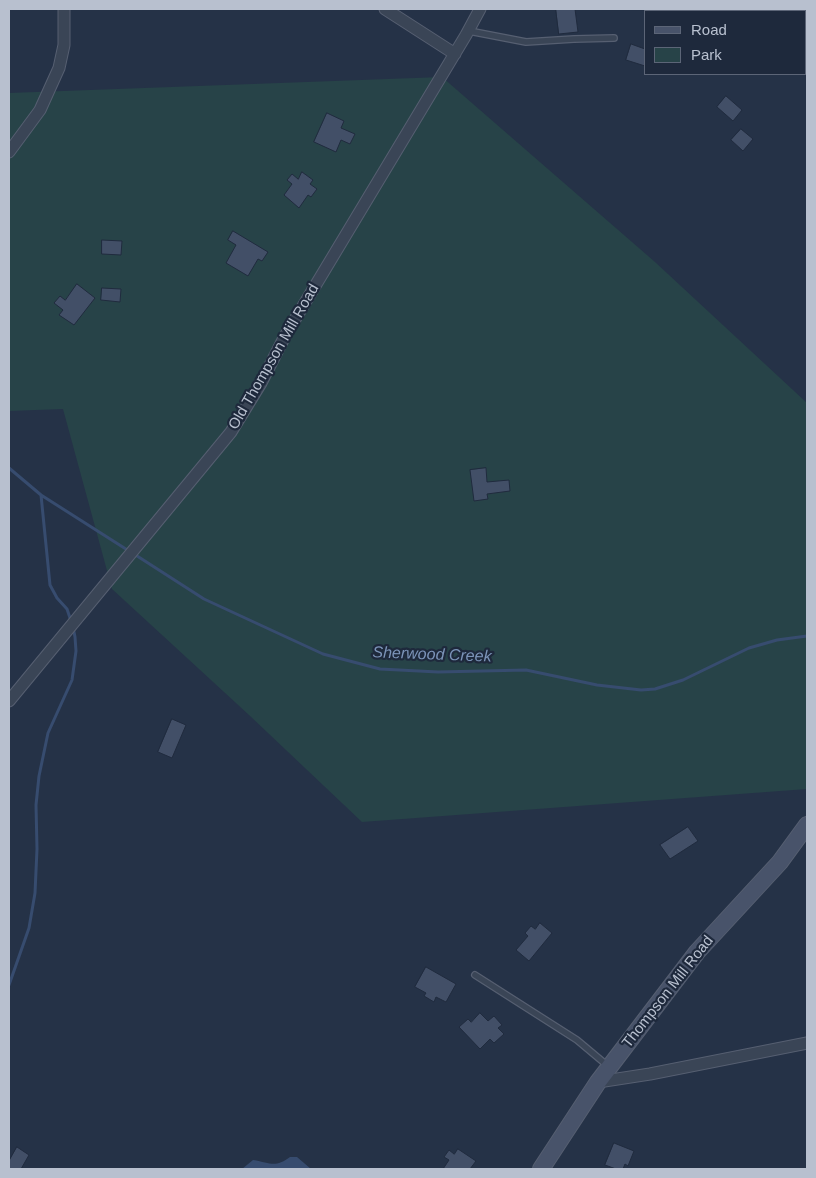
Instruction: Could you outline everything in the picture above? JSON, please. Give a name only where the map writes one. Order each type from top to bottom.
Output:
[{"type":"street","points":[[9,152],[40,110],[59,68],[64,45],[64,9]]},
{"type":"street","points":[[385,9],[455,54]]},
{"type":"street","name":"Old Thompson Mill Road","points":[[9,701],[231,432],[261,383],[285,336],[343,237],[455,54],[480,9]]},
{"type":"street","name":"Thompson Mill Road","points":[[541,1169],[598,1082],[697,952],[780,862],[807,826]]},
{"type":"street","points":[[598,1082],[650,1074],[807,1043]]},
{"type":"lane","points":[[468,31],[526,42],[614,38]]},
{"type":"lane","points":[[475,975],[577,1040],[609,1067]]},
{"type":"green space","points":[[442,77],[655,262],[807,403],[807,789],[362,822],[112,589],[63,409],[9,411],[9,93]]},
{"type":"water","points":[[290,1157],[297,1157],[311,1169],[242,1169],[253,1160],[276,1164]]},
{"type":"building","points":[[556,9],[575,9],[578,32],[559,34]]},
{"type":"building","points":[[631,44],[644,49],[644,66],[626,60]]},
{"type":"building","points":[[726,96],[742,110],[733,121],[717,107]]},
{"type":"building","points":[[327,113],[344,121],[341,128],[355,134],[350,144],[341,140],[336,152],[314,142]]},
{"type":"building","points":[[741,129],[753,139],[743,151],[731,140]]},
{"type":"building","points":[[302,172],[313,180],[310,184],[317,189],[311,197],[308,195],[299,208],[284,195],[292,184],[287,180],[292,174],[298,179]]},
{"type":"building","points":[[233,231],[268,252],[262,261],[258,259],[248,276],[226,263],[236,245],[228,240]]},
{"type":"building","points":[[102,240],[122,241],[121,255],[102,254]]},
{"type":"building","points":[[77,284],[95,298],[74,325],[59,315],[63,310],[54,303],[60,296],[65,300]]},
{"type":"building","points":[[102,288],[121,289],[120,302],[101,300]]},
{"type":"building","points":[[486,468],[487,482],[509,480],[510,491],[487,494],[488,499],[474,501],[470,470]]},
{"type":"building","points":[[172,719],[186,725],[172,758],[158,752]]},
{"type":"building","points":[[688,827],[698,841],[670,859],[660,845]]},
{"type":"building","points":[[540,923],[552,933],[529,961],[516,950],[528,936],[525,933],[531,926],[535,929]]},
{"type":"building","points":[[426,967],[456,984],[446,1002],[436,997],[434,1002],[424,996],[426,993],[415,987]]},
{"type":"building","points":[[480,1013],[488,1021],[494,1016],[502,1025],[498,1028],[504,1034],[494,1043],[490,1039],[480,1049],[459,1027],[468,1019],[471,1022]]},
{"type":"building","points":[[614,1143],[634,1151],[628,1166],[625,1164],[623,1169],[616,1169],[605,1165]]},
{"type":"building","points":[[17,1147],[29,1155],[21,1169],[9,1169],[9,1161]]},
{"type":"building","points":[[458,1149],[476,1161],[470,1169],[443,1169],[449,1160],[444,1157],[449,1150],[454,1154]]},
{"type":"waterway","name":"Sherwood Creek","points":[[9,468],[41,495],[129,551]]},
{"type":"waterway","points":[[41,495],[50,585],[57,598],[67,609],[71,621]]},
{"type":"waterway","name":"Sherwood Creek","points":[[134,554],[204,599],[323,654],[380,669],[438,672],[526,670],[597,685],[641,690],[655,689],[683,680],[749,648],[777,640],[807,636]]},
{"type":"waterway","points":[[9,985],[29,928],[35,893],[36,805],[39,776],[48,733],[72,680],[76,651],[73,627]]}]
